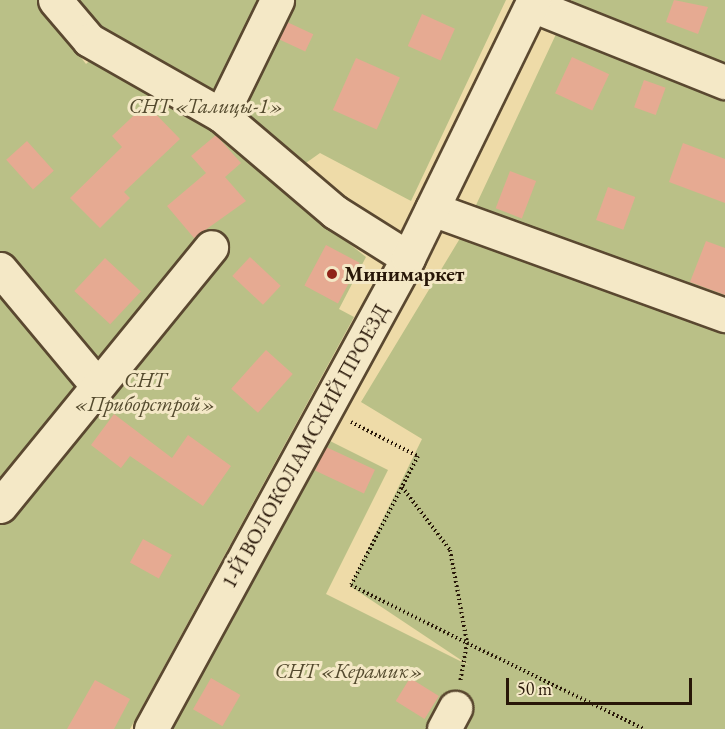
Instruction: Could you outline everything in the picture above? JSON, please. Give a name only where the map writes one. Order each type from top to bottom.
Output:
[{"type":"street","points":[[55,0],[89,40],[119,62],[221,114],[335,212],[408,258]]},
{"type":"street","points":[[221,114],[277,0]]},
{"type":"street","points":[[533,3],[725,82]]},
{"type":"street","name":"1-Й ВОЛОКОЛАМСКИЙ ПРОЕЗД","points":[[151,729],[408,258],[533,3]]},
{"type":"street","points":[[432,209],[725,315]]},
{"type":"street","points":[[0,506],[211,247]]},
{"type":"street","points":[[0,269],[97,385]]},
{"type":"path","points":[[324,409],[418,456],[351,585],[644,729]]},
{"type":"path","points":[[402,487],[450,550],[467,642],[450,718]]},
{"type":"green space","name":"СНТ «Приборстрой»","points":[[0,0],[37,0],[86,64],[109,43],[74,0],[506,0],[411,201],[320,153],[275,185],[366,257],[339,309],[354,317],[130,729],[0,729]]},
{"type":"green space","name":"СНТ «Керамик»","points":[[572,0],[725,0],[725,729],[172,729],[324,438],[388,470],[326,594],[470,666],[350,586],[422,439],[361,402],[462,235]]},
{"type":"building","points":[[674,0],[708,7],[698,34],[666,22]]},
{"type":"building","points":[[422,14],[455,29],[441,61],[408,46]]},
{"type":"building","points":[[287,22],[313,34],[305,51],[279,39]]},
{"type":"building","points":[[572,57],[609,74],[592,111],[555,93]]},
{"type":"building","points":[[356,58],[400,78],[377,130],[333,110]]},
{"type":"building","points":[[644,80],[666,88],[656,115],[634,107]]},
{"type":"building","points":[[146,104],[180,139],[124,192],[130,198],[100,228],[70,198],[122,147],[112,136]]},
{"type":"building","points":[[216,135],[241,163],[225,177],[246,201],[194,238],[167,206],[206,173],[191,156]]},
{"type":"building","points":[[27,141],[54,171],[33,189],[6,160]]},
{"type":"building","points":[[683,143],[725,159],[725,203],[669,182]]},
{"type":"building","points":[[510,171],[536,181],[522,218],[496,208]]},
{"type":"building","points":[[608,187],[635,197],[623,230],[596,220]]},
{"type":"building","points":[[706,241],[725,248],[725,295],[690,282]]},
{"type":"building","name":"Минимаркет","points":[[326,245],[360,263],[338,303],[304,286]]},
{"type":"building","points":[[250,257],[281,286],[263,305],[232,276]]},
{"type":"building","points":[[105,258],[141,291],[110,324],[74,291]]},
{"type":"building","points":[[266,350],[293,374],[258,413],[231,389]]},
{"type":"building","points":[[114,414],[172,458],[188,435],[231,466],[203,506],[130,456],[121,468],[91,445]]},
{"type":"building","points":[[326,447],[375,470],[364,493],[315,471]]},
{"type":"building","points":[[143,539],[172,555],[159,579],[130,563]]},
{"type":"building","points":[[211,678],[240,695],[222,726],[193,709]]},
{"type":"building","points":[[410,678],[439,696],[425,719],[396,701]]},
{"type":"building","points":[[95,680],[130,699],[114,729],[67,729]]},
{"type":"place","name":"Минимаркет","points":[[332,274]]},
{"type":"park label","name":"СНТ «Талицы-1»","points":[[206,106]]}]
